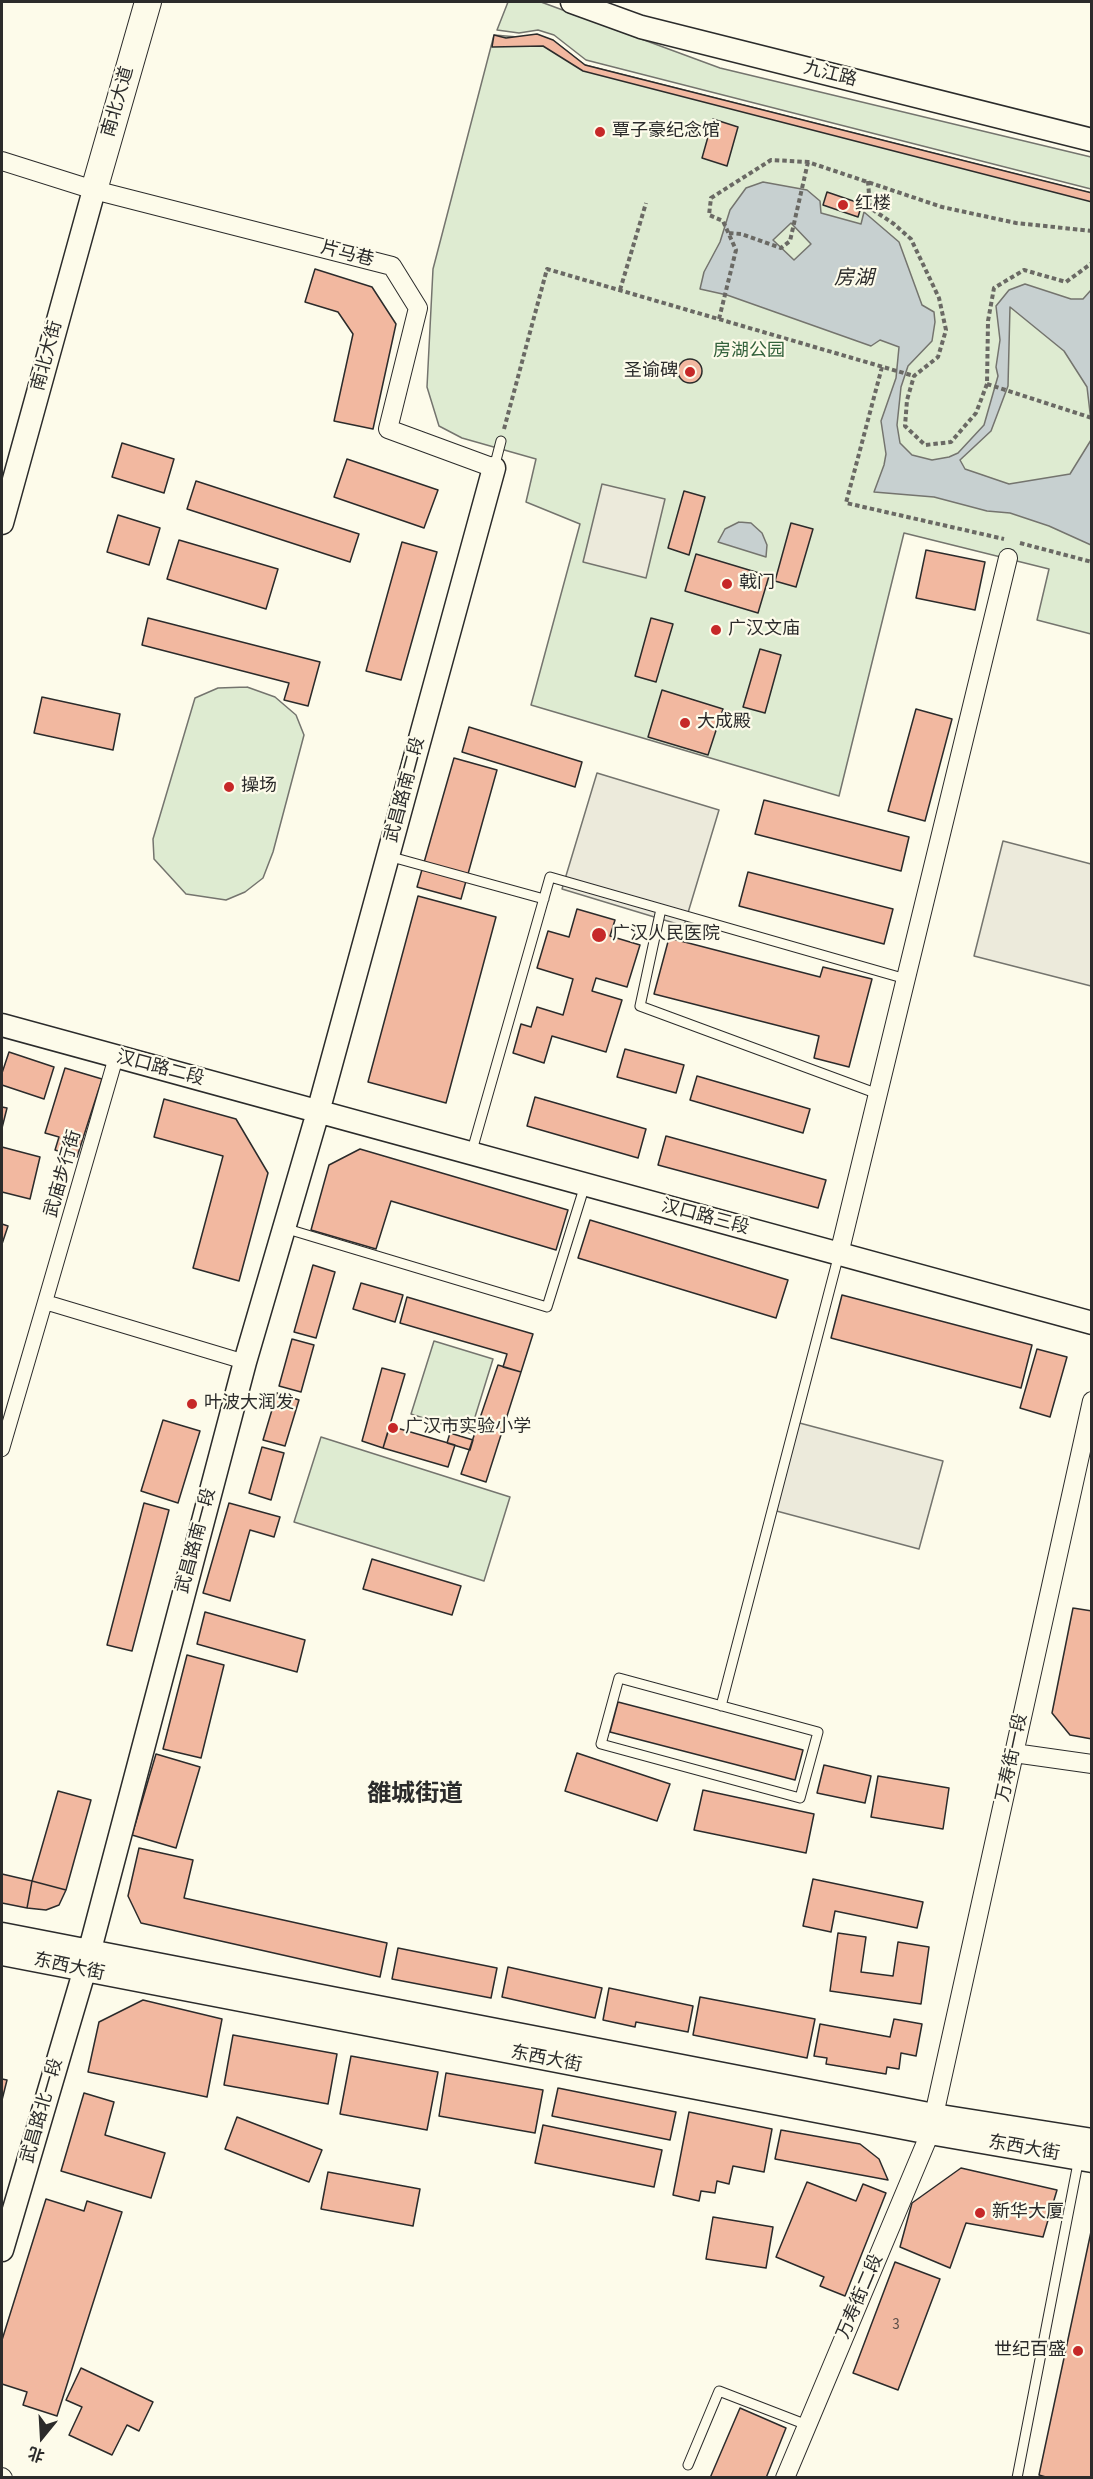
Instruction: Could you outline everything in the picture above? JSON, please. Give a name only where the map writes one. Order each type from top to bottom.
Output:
[{"type":"main road","name":"南北大道","points":[[94,190],[144,6]]},
{"type":"street","name":"九江路","points":[[572,2],[640,27],[1092,140]]},
{"type":"street","points":[[2,161],[94,190]]},
{"type":"street","name":"片马巷","points":[[94,190],[392,266],[418,308],[388,429],[494,468]]},
{"type":"street","name":"南北大街","points":[[2,523],[94,190]]},
{"type":"street","name":"武昌路南二段","points":[[318,1112],[494,468]]},
{"type":"street","points":[[839,1254],[1008,558]]},
{"type":"street","name":"汉口路二段","points":[[2,1025],[318,1112]]},
{"type":"street","name":"武庙步行街","points":[[2,1449],[116,1057]]},
{"type":"street","name":"汉口路三段","points":[[318,1112],[1092,1323]]},
{"type":"street","name":"武昌路南一段","points":[[86,1962],[245,1362],[318,1112]]},
{"type":"street","points":[[45,1302],[245,1362]]},
{"type":"street","name":"万寿街一段","points":[[932,2124],[1092,1401]]},
{"type":"street","points":[[1014,1753],[1092,1764]]},
{"type":"street","name":"东西大街","points":[[2,1935],[86,1962]]},
{"type":"street","name":"东西大街","points":[[2,1954],[86,1962],[932,2124],[1085,2162]]},
{"type":"street","name":"武昌路北一段","points":[[2,2250],[86,1962]]},
{"type":"street","name":"东西大街","points":[[932,2124],[1092,2140]]},
{"type":"street","name":"万寿街二段","points":[[784,2478],[932,2124]]},
{"type":"lane","points":[[494,468],[501,441]]},
{"type":"lane","points":[[388,856],[544,899]]},
{"type":"lane","points":[[471,1154],[550,877],[906,979]]},
{"type":"lane","points":[[661,909],[640,1006],[878,1094]]},
{"type":"lane","points":[[284,1228],[547,1307],[585,1185]]},
{"type":"lane","points":[[721,1706],[839,1254]]},
{"type":"lane","points":[[619,1678],[721,1706],[818,1732],[800,1798],[601,1744],[619,1678]]},
{"type":"lane","points":[[1017,2478],[1085,2162]]},
{"type":"lane","points":[[688,2465],[719,2391],[807,2425]]},
{"type":"path","points":[[719,319],[736,250],[723,221],[710,215],[711,198],[771,160],[808,162],[952,209],[1016,223],[1092,231]]},
{"type":"path","points":[[728,233],[741,234],[781,248],[790,241],[808,162]]},
{"type":"path","points":[[868,181],[870,208],[911,239],[939,298],[946,330],[938,357],[914,376],[907,400],[905,426],[925,445],[951,442],[976,413],[987,384],[988,321],[994,288],[1023,270],[1066,282],[1092,263]]},
{"type":"path","points":[[620,290],[646,203]]},
{"type":"path","points":[[501,441],[547,269],[914,376]]},
{"type":"path","points":[[882,367],[846,503],[933,521],[1092,562]]},
{"type":"path","points":[[987,384],[1092,418]]},
{"type":"green space","points":[[508,2],[541,2],[720,68],[1091,157],[1091,189],[586,60],[554,35],[538,30],[519,33],[497,30]]},
{"type":"green space","name":"房湖公园","points":[[494,35],[553,40],[585,65],[1091,193],[1091,634],[1037,620],[1049,569],[904,533],[839,796],[531,705],[580,524],[526,502],[536,459],[462,438],[439,426],[427,387],[433,269]]},
{"type":"green space","name":"操场","points":[[247,687],[275,697],[296,715],[304,735],[273,852],[263,878],[245,892],[226,900],[186,894],[154,859],[153,839],[195,698],[218,688]]},
{"type":"green space","points":[[434,1341],[493,1359],[470,1433],[411,1414]]},
{"type":"green space","points":[[321,1437],[510,1497],[484,1581],[294,1522]]},
{"type":"shaded area","points":[[602,484],[665,499],[646,578],[583,562]]},
{"type":"shaded area","points":[[597,773],[719,810],[684,926],[562,889]]},
{"type":"shaded area","points":[[1003,841],[1091,864],[1091,986],[974,956]]},
{"type":"shaded area","points":[[792,1421],[943,1461],[919,1549],[769,1509]]},
{"type":"water","name":"房湖","points":[[763,182],[807,190],[820,201],[821,213],[861,224],[864,212],[899,242],[922,305],[934,312],[935,322],[932,341],[908,366],[901,387],[897,425],[900,443],[912,455],[932,460],[949,457],[958,453],[984,425],[998,376],[996,367],[1000,340],[996,306],[1009,290],[1025,284],[1071,299],[1083,299],[1091,290],[1091,421],[1087,387],[1064,351],[1010,307],[1008,386],[991,431],[960,460],[965,469],[1009,484],[1070,474],[1091,440],[1091,545],[1049,526],[1010,513],[987,511],[934,497],[874,492],[886,454],[881,421],[896,378],[899,347],[880,340],[871,346],[727,295],[700,289],[704,272],[720,242],[730,210],[746,188]],"holes":[[[791,223],[811,244],[794,260],[773,240]]]},
{"type":"water","points":[[739,522],[751,523],[762,533],[767,545],[766,557],[718,542],[725,529]]},
{"type":"building","points":[[537,34],[553,40],[585,65],[1092,193],[1092,202],[583,71],[543,46],[492,47],[494,35],[506,38]]},
{"type":"building","points":[[713,119],[738,127],[727,166],[702,158]]},
{"type":"building","name":"红楼","points":[[827,192],[862,204],[858,217],[823,205]]},
{"type":"building","points":[[315,269],[372,287],[396,324],[373,429],[334,421],[353,334],[338,312],[305,302]]},
{"type":"building","points":[[690,359],[699,362],[702,371],[699,380],[690,383],[681,380],[678,371],[681,362]]},
{"type":"building","points":[[122,443],[174,459],[164,493],[112,477]]},
{"type":"building","points":[[347,459],[438,490],[424,528],[334,497]]},
{"type":"building","points":[[196,481],[359,534],[350,562],[187,509]]},
{"type":"building","points":[[684,491],[705,497],[689,555],[668,548]]},
{"type":"building","points":[[118,515],[160,528],[149,565],[107,552]]},
{"type":"building","points":[[791,523],[813,529],[796,587],[775,581]]},
{"type":"building","points":[[179,540],[278,569],[266,609],[167,579]]},
{"type":"building","points":[[402,542],[437,552],[401,680],[366,671]]},
{"type":"building","points":[[926,550],[985,562],[975,610],[916,598]]},
{"type":"building","name":"戟门","points":[[696,554],[769,576],[758,613],[685,591]]},
{"type":"building","points":[[148,618],[320,662],[308,706],[284,700],[289,683],[142,645]]},
{"type":"building","points":[[651,618],[673,624],[656,682],[635,676]]},
{"type":"building","points":[[760,649],[781,655],[765,713],[743,707]]},
{"type":"building","name":"大成殿","points":[[662,690],[723,709],[708,755],[648,737]]},
{"type":"building","points":[[42,697],[120,714],[113,750],[34,733]]},
{"type":"building","points":[[916,709],[952,719],[925,821],[888,811]]},
{"type":"building","points":[[469,727],[582,762],[575,787],[462,752]]},
{"type":"building","points":[[454,758],[497,770],[461,899],[417,887]]},
{"type":"building","points":[[764,800],[909,837],[901,871],[755,834]]},
{"type":"building","points":[[748,872],[893,909],[884,944],[739,906]]},
{"type":"building","points":[[418,896],[496,917],[446,1103],[368,1082]]},
{"type":"building","points":[[577,909],[615,920],[610,936],[640,945],[627,987],[596,978],[592,991],[622,1000],[606,1052],[552,1036],[544,1063],[513,1053],[521,1024],[531,1027],[537,1007],[563,1015],[573,979],[537,968],[548,931],[569,937]]},
{"type":"building","points":[[669,938],[820,977],[823,967],[872,979],[849,1067],[814,1058],[819,1036],[654,994]]},
{"type":"building","points":[[625,1049],[684,1065],[676,1093],[617,1077]]},
{"type":"building","points":[[9,1052],[54,1067],[44,1099],[2,1085],[2,1073]]},
{"type":"building","points":[[65,1068],[102,1079],[77,1157],[55,1150],[59,1137],[45,1133]]},
{"type":"building","points":[[697,1076],[810,1109],[803,1133],[690,1100]]},
{"type":"building","points":[[535,1097],[646,1129],[638,1158],[527,1126]]},
{"type":"building","points":[[164,1099],[236,1119],[268,1173],[239,1281],[193,1268],[223,1156],[154,1137]]},
{"type":"building","points":[[2,1107],[7,1108],[2,1128]]},
{"type":"building","points":[[666,1136],[826,1180],[818,1208],[658,1165]]},
{"type":"building","points":[[2,1147],[40,1157],[30,1199],[2,1192]]},
{"type":"building","points":[[360,1149],[568,1210],[556,1250],[391,1201],[376,1249],[311,1230],[329,1165]]},
{"type":"building","points":[[590,1220],[788,1280],[776,1318],[578,1258]]},
{"type":"building","points":[[2,1224],[8,1226],[2,1244]]},
{"type":"building","points":[[313,1265],[335,1272],[316,1338],[294,1332]]},
{"type":"building","points":[[361,1283],[403,1295],[395,1322],[353,1309]]},
{"type":"building","points":[[842,1295],[1032,1345],[1021,1388],[831,1338]]},
{"type":"building","points":[[407,1297],[533,1334],[521,1372],[503,1367],[507,1354],[400,1323]]},
{"type":"building","points":[[292,1339],[314,1345],[301,1392],[279,1386]]},
{"type":"building","points":[[1037,1349],[1067,1357],[1050,1417],[1020,1408]]},
{"type":"building","points":[[498,1365],[521,1372],[486,1482],[461,1474]]},
{"type":"building","points":[[382,1368],[405,1374],[383,1448],[362,1441]]},
{"type":"building","points":[[277,1393],[299,1400],[285,1446],[263,1440]]},
{"type":"building","points":[[163,1420],[200,1431],[178,1503],[141,1491]]},
{"type":"building","points":[[390,1426],[455,1445],[448,1467],[383,1448]]},
{"type":"building","points":[[450,1433],[473,1440],[470,1450],[447,1443]]},
{"type":"building","points":[[262,1447],[284,1453],[271,1500],[249,1493]]},
{"type":"building","points":[[144,1503],[169,1510],[132,1651],[107,1645]]},
{"type":"building","points":[[229,1503],[280,1517],[274,1537],[250,1530],[230,1601],[203,1593]]},
{"type":"building","points":[[372,1559],[461,1586],[452,1615],[363,1589]]},
{"type":"building","points":[[1073,1608],[1092,1611],[1092,1739],[1070,1735],[1052,1713]]},
{"type":"building","points":[[205,1612],[305,1640],[297,1672],[197,1644]]},
{"type":"building","points":[[187,1655],[224,1665],[201,1758],[163,1749]]},
{"type":"building","points":[[618,1702],[803,1750],[795,1780],[610,1732]]},
{"type":"building","points":[[577,1753],[670,1784],[657,1821],[565,1791]]},
{"type":"building","points":[[156,1754],[200,1767],[176,1848],[132,1835]]},
{"type":"building","points":[[824,1765],[871,1776],[865,1803],[817,1793]]},
{"type":"building","points":[[878,1776],[949,1788],[943,1829],[871,1817]]},
{"type":"building","points":[[703,1790],[814,1814],[806,1853],[694,1830]]},
{"type":"building","points":[[58,1791],[91,1800],[66,1890],[32,1881]]},
{"type":"building","points":[[139,1848],[193,1860],[184,1898],[387,1943],[380,1977],[141,1923],[128,1896]]},
{"type":"building","points":[[2,1874],[32,1881],[27,1908],[2,1903]]},
{"type":"building","points":[[813,1879],[923,1902],[917,1928],[835,1911],[831,1932],[803,1926]]},
{"type":"building","points":[[32,1881],[66,1890],[59,1905],[46,1910],[27,1908]]},
{"type":"building","points":[[838,1933],[866,1937],[861,1972],[893,1976],[898,1942],[929,1947],[921,2004],[830,1991]]},
{"type":"building","points":[[398,1948],[497,1968],[491,1998],[392,1979]]},
{"type":"building","points":[[508,1967],[602,1988],[595,2018],[502,1997]]},
{"type":"building","points":[[609,1988],[693,2006],[688,2032],[636,2022],[635,2027],[603,2020]]},
{"type":"building","points":[[700,1997],[815,2019],[807,2058],[693,2035]]},
{"type":"building","points":[[143,2000],[222,2019],[207,2097],[88,2072],[99,2022]]},
{"type":"building","points":[[894,2019],[922,2024],[916,2056],[901,2053],[899,2069],[887,2067],[886,2074],[826,2064],[827,2058],[814,2056],[820,2024],[890,2037]]},
{"type":"building","points":[[233,2035],[337,2054],[328,2104],[224,2085]]},
{"type":"building","points":[[351,2056],[438,2072],[427,2130],[340,2114]]},
{"type":"building","points":[[446,2073],[543,2090],[535,2133],[439,2116]]},
{"type":"building","points":[[2,2079],[7,2080],[2,2100]]},
{"type":"building","points":[[558,2088],[676,2112],[670,2140],[552,2116]]},
{"type":"building","points":[[84,2093],[114,2102],[105,2135],[165,2153],[151,2198],[61,2171]]},
{"type":"building","points":[[689,2112],[772,2129],[764,2172],[733,2166],[729,2184],[717,2181],[715,2193],[701,2191],[699,2201],[673,2195]]},
{"type":"building","points":[[237,2117],[322,2150],[309,2182],[225,2149]]},
{"type":"building","points":[[543,2125],[662,2150],[654,2187],[535,2163]]},
{"type":"building","points":[[781,2130],[860,2144],[879,2159],[888,2180],[775,2159]]},
{"type":"building","name":"新华大厦","points":[[961,2168],[1057,2190],[1043,2237],[966,2223],[950,2268],[900,2247],[912,2203]]},
{"type":"building","points":[[328,2172],[420,2189],[413,2226],[321,2209]]},
{"type":"building","points":[[807,2182],[856,2201],[863,2184],[886,2193],[845,2296],[820,2286],[824,2277],[776,2257]]},
{"type":"building","points":[[46,2199],[84,2211],[87,2201],[122,2212],[57,2416],[23,2405],[27,2392],[2,2384],[2,2340]]},
{"type":"building","points":[[713,2217],[773,2227],[766,2268],[706,2259]]},
{"type":"building","name":"世纪百盛","points":[[1092,2227],[1092,2478],[1049,2478],[1039,2475]]},
{"type":"building","points":[[895,2262],[940,2279],[898,2390],[853,2373]]},
{"type":"building","points":[[81,2368],[153,2402],[139,2431],[127,2425],[112,2455],[69,2435],[82,2407],[66,2400]]},
{"type":"building","points":[[740,2408],[786,2428],[766,2478],[710,2478]]},
{"type":"place","name":"覃子豪纪念馆","points":[[600,132]]},
{"type":"place","name":"红楼","points":[[843,205]]},
{"type":"place","name":"圣谕碑","points":[[690,372]]},
{"type":"place","name":"戟门","points":[[727,584]]},
{"type":"place","name":"广汉文庙","points":[[716,630]]},
{"type":"place","name":"大成殿","points":[[685,723]]},
{"type":"place","name":"操场","points":[[229,787]]},
{"type":"place","name":"广汉人民医院","points":[[599,935]]},
{"type":"place","name":"叶波大润发","points":[[192,1404]]},
{"type":"place","name":"广汉市实验小学","points":[[393,1428]]},
{"type":"place","name":"新华大厦","points":[[980,2213]]},
{"type":"place","name":"世纪百盛","points":[[1078,2351]]},
{"type":"district","name":"雒城街道","points":[[415,1796]]}]
